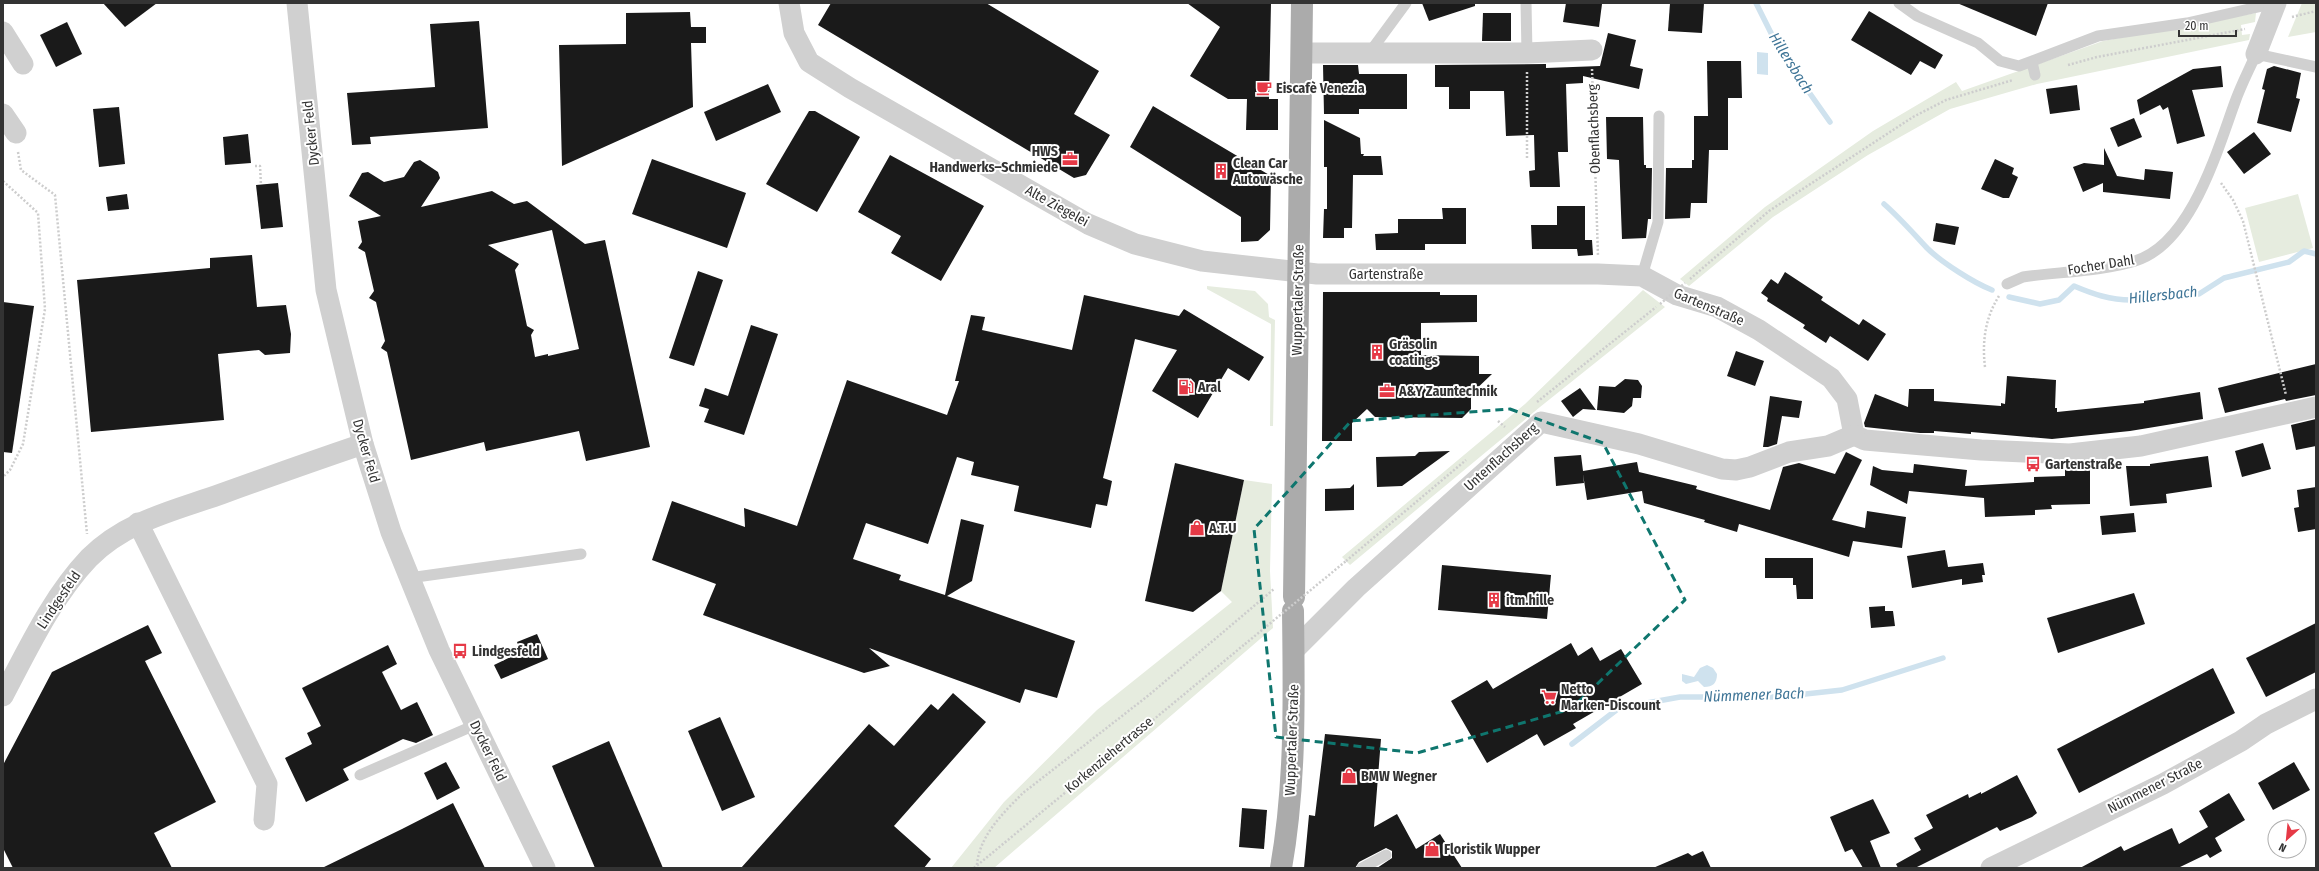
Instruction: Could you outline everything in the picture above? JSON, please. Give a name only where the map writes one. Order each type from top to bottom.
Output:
[{"type":"main road","name":"Wuppertaler Straße","points":[[1281,868],[1290,801],[1292,756],[1294,650],[1288,598],[1298,273],[1302,3]]},
{"type":"street","name":"Dycker Feld","points":[[297,3],[326,290],[350,396],[363,444],[391,532],[439,650],[545,868]]},
{"type":"street","name":"Alte Ziegelei","points":[[789,3],[794,33],[809,62],[1088,224],[1135,244],[1202,262],[1298,273]]},
{"type":"street","points":[[2256,54],[2276,3]]},
{"type":"street","points":[[3,32],[23,64]]},
{"type":"street","points":[[1302,53],[1527,53],[1592,50]]},
{"type":"street","points":[[3,114],[16,133]]},
{"type":"street","name":"Gartenstraße","points":[[1298,273],[1598,274],[1642,276],[1678,295],[1717,307],[1740,318],[1831,378],[1847,399],[1854,435]]},
{"type":"street","points":[[1854,435],[1877,443],[2070,454],[2141,446],[2316,407]]},
{"type":"street","name":"Untenflachsberg","points":[[1294,650],[1356,588],[1540,422],[1639,444],[1722,469],[1736,470],[1750,467],[1789,452],[1828,446],[1854,435]]},
{"type":"street","name":"Lindgesfeld","points":[[3,696],[54,605],[89,558],[103,545],[138,523],[167,511],[207,499],[363,444]]},
{"type":"street","points":[[138,523],[268,784],[264,820]]},
{"type":"street","name":"Nümmener Straße","points":[[1991,868],[2163,784],[2241,741],[2266,724],[2316,699]]},
{"type":"lane","points":[[1370,52],[1406,3]]},
{"type":"lane","points":[[1526,3],[1527,53]]},
{"type":"lane","points":[[1900,3],[1917,16],[1978,43],[2000,61],[2019,66],[2098,36],[2187,23],[2276,3]]},
{"type":"lane","points":[[2256,54],[2316,67]]},
{"type":"lane","name":"Focher Dahl","points":[[2007,284],[2023,277],[2135,262],[2165,244],[2192,205],[2209,171],[2256,54]]},
{"type":"lane","points":[[2032,62],[2035,75]]},
{"type":"lane","points":[[1642,276],[1658,222],[1659,116]]},
{"type":"lane","points":[[410,578],[580,554]]},
{"type":"lane","points":[[360,774],[475,725]]},
{"type":"lane","points":[[1362,868],[1386,855]]},
{"type":"path","points":[[1660,304],[1769,211],[1913,117],[1946,100],[2097,57],[2267,24]]},
{"type":"path","name":"Obenflachsberg","points":[[1592,50],[1598,274]]},
{"type":"path","points":[[1527,53],[1527,160]]},
{"type":"path","points":[[16,133],[21,170],[55,195],[89,558]]},
{"type":"path","points":[[256,166],[260,166],[261,185]]},
{"type":"path","points":[[3,181],[38,213],[45,310],[23,444],[10,470],[3,477]]},
{"type":"path","points":[[2220,182],[2238,208],[2259,280],[2281,375]]},
{"type":"path","points":[[1985,367],[1983,350],[1990,310],[2007,284]]},
{"type":"path","points":[[1498,421],[1505,427]]},
{"type":"path","name":"Korkenziehertrasse","points":[[974,868],[1346,561]]},
{"type":"path","points":[[977,865],[981,844],[1007,810],[1023,793],[1149,695],[1288,598]]},
{"type":"highlighted area","points":[[1510,409],[1603,443],[1685,600],[1571,709],[1417,753],[1276,737],[1254,529],[1351,421]]},
{"type":"shaded area","points":[[2302,3],[2316,3],[2316,32],[2288,37]]},
{"type":"shaded area","points":[[2256,13],[2255,22],[2241,25],[2242,35],[2250,34],[2249,40],[2037,84],[1950,109],[1868,155],[1773,217],[1689,286],[1680,279],[1765,207],[1873,131],[1956,82],[1962,91],[2103,41]]},
{"type":"shaded area","points":[[2298,194],[2313,248],[2259,262],[2245,208]]},
{"type":"shaded area","points":[[1207,286],[1255,291],[1268,304],[1269,317],[1275,320],[1273,426],[1270,426],[1271,324],[1207,289]]},
{"type":"shaded area","points":[[1643,290],[1665,307],[1540,407],[1350,565],[1342,557],[1525,404]]},
{"type":"shaded area","points":[[1244,480],[1272,484],[1270,571],[1273,628],[994,868],[951,868],[1004,802],[1097,710],[1232,602],[1221,591]]},
{"type":"water","points":[[1757,52],[1768,53],[1768,75],[1757,74]]},
{"type":"water","points":[[1707,665],[1713,668],[1717,674],[1716,680],[1712,685],[1704,687],[1698,681],[1686,684],[1682,681],[1682,674],[1694,677],[1700,668]]},
{"type":"building","points":[[103,3],[157,3],[125,27]]},
{"type":"building","points":[[831,3],[986,3],[1099,71],[1074,114],[1110,135],[1086,175],[1074,178],[818,25]]},
{"type":"building","points":[[1187,3],[1271,3],[1269,99],[1278,99],[1278,130],[1246,130],[1247,99],[1228,99],[1190,76],[1220,27]]},
{"type":"building","points":[[1422,3],[1475,3],[1475,6],[1429,21]]},
{"type":"building","points":[[1566,3],[1602,4],[1599,27],[1563,22]]},
{"type":"building","points":[[1670,3],[1704,3],[1702,33],[1668,31]]},
{"type":"building","points":[[1957,3],[2048,3],[2036,36]]},
{"type":"building","points":[[1869,11],[1943,55],[1935,69],[1920,61],[1911,75],[1851,40]]},
{"type":"building","points":[[690,12],[691,27],[706,27],[706,43],[691,43],[693,107],[562,166],[559,45],[626,44],[626,13]]},
{"type":"building","points":[[1483,13],[1511,13],[1511,41],[1482,41]]},
{"type":"building","points":[[479,21],[488,128],[370,137],[371,144],[352,145],[347,93],[435,87],[430,24]]},
{"type":"building","points":[[67,22],[82,54],[56,67],[40,35]]},
{"type":"building","points":[[1608,33],[1636,40],[1630,66],[1643,69],[1639,89],[1583,76],[1583,83],[1566,84],[1568,152],[1558,152],[1560,187],[1530,187],[1529,171],[1535,170],[1534,135],[1506,136],[1504,91],[1470,91],[1470,109],[1449,109],[1449,87],[1435,87],[1435,65],[1546,64],[1546,68],[1600,66]]},
{"type":"building","points":[[1707,61],[1741,61],[1742,98],[1728,98],[1728,150],[1709,150],[1707,203],[1691,203],[1690,218],[1665,219],[1666,168],[1692,168],[1692,160],[1694,160],[1694,116],[1708,116]]},
{"type":"building","points":[[1323,65],[1358,65],[1359,74],[1407,74],[1407,109],[1359,109],[1359,114],[1324,114]]},
{"type":"building","points":[[2221,66],[2223,87],[2192,90],[2205,136],[2177,144],[2168,107],[2163,110],[2160,105],[2140,115],[2137,100],[2193,69]]},
{"type":"building","points":[[2274,66],[2301,73],[2296,98],[2300,99],[2291,132],[2257,123],[2265,90],[2262,89],[2267,69]]},
{"type":"building","points":[[768,84],[781,112],[716,141],[704,112]]},
{"type":"building","points":[[2077,85],[2080,110],[2050,114],[2046,89]]},
{"type":"building","name":"Clean Car Autowäsche","points":[[1153,106],[1271,176],[1270,230],[1258,241],[1241,242],[1241,217],[1130,147]]},
{"type":"building","points":[[119,107],[125,164],[99,167],[93,109]]},
{"type":"building","points":[[809,111],[815,111],[860,137],[817,212],[766,184]]},
{"type":"building","points":[[1606,117],[1643,117],[1644,165],[1646,165],[1646,168],[1652,168],[1651,219],[1648,219],[1646,238],[1622,239],[1619,160],[1607,159]]},
{"type":"building","points":[[2134,118],[2142,137],[2118,147],[2110,128]]},
{"type":"building","points":[[1324,120],[1360,138],[1361,154],[1364,154],[1363,156],[1381,156],[1383,175],[1353,175],[1352,228],[1344,228],[1344,238],[1323,238],[1324,209],[1327,209],[1327,167],[1324,167]]},
{"type":"building","points":[[2254,132],[2271,154],[2244,174],[2227,152]]},
{"type":"building","points":[[248,134],[251,163],[225,165],[223,137]]},
{"type":"building","points":[[2104,148],[2117,176],[2144,180],[2145,169],[2173,172],[2170,199],[2103,192],[2103,183],[2083,192],[2073,167],[2084,163],[2104,165]]},
{"type":"building","points":[[890,155],[984,206],[941,281],[891,253],[901,236],[858,212]]},
{"type":"building","points":[[652,159],[746,193],[727,248],[632,214]]},
{"type":"building","points":[[1995,159],[2014,168],[2012,174],[2018,177],[2009,198],[2003,198],[1981,189]]},
{"type":"building","points":[[420,160],[438,172],[440,178],[421,207],[492,191],[514,204],[527,201],[585,244],[605,240],[650,447],[586,461],[579,431],[486,451],[484,442],[411,460],[387,352],[381,348],[385,341],[376,302],[369,298],[374,291],[365,252],[358,248],[362,242],[358,221],[381,216],[349,196],[362,173],[368,172],[384,182],[404,177],[414,162]],"holes":[[[552,230],[579,349],[548,356],[548,354],[535,357],[531,335],[534,330],[527,326],[515,270],[519,264],[488,245]]]},
{"type":"building","points":[[278,183],[283,227],[261,229],[256,185]]},
{"type":"building","points":[[127,194],[129,209],[108,211],[106,197]]},
{"type":"building","points":[[1557,206],[1585,206],[1585,240],[1592,240],[1593,255],[1578,256],[1577,249],[1532,249],[1531,225],[1557,225]]},
{"type":"building","points":[[1442,208],[1466,208],[1466,244],[1425,244],[1425,250],[1376,250],[1375,234],[1398,233],[1398,219],[1443,219]]},
{"type":"building","points":[[1936,223],[1959,227],[1955,245],[1933,241]]},
{"type":"building","points":[[252,255],[257,307],[286,305],[291,334],[290,353],[265,355],[259,350],[218,354],[224,420],[91,432],[77,280],[210,268],[210,258]]},
{"type":"building","points":[[698,271],[723,280],[694,366],[669,358]]},
{"type":"building","points":[[1785,272],[1823,297],[1821,300],[1859,325],[1863,319],[1886,334],[1868,361],[1830,336],[1826,343],[1803,328],[1805,325],[1767,301],[1768,298],[1761,293],[1771,279],[1778,284]]},
{"type":"building","name":"Gräsolin coatings","points":[[1323,292],[1440,292],[1440,295],[1477,295],[1477,322],[1421,323],[1421,355],[1479,356],[1479,374],[1492,374],[1471,394],[1471,409],[1462,418],[1375,417],[1367,409],[1352,423],[1352,441],[1322,441]]},
{"type":"building","points":[[1084,295],[1179,316],[1184,309],[1264,357],[1249,381],[1228,368],[1198,418],[1152,391],[1177,350],[1135,339],[1103,478],[1112,481],[1107,506],[1096,504],[1091,528],[1014,511],[1019,486],[971,475],[974,462],[957,457],[928,544],[866,523],[853,559],[901,575],[899,580],[945,595],[961,519],[984,525],[972,581],[947,596],[1075,641],[1057,698],[1025,689],[1020,703],[869,648],[890,666],[864,673],[703,615],[716,584],[652,560],[672,501],[745,527],[744,508],[797,526],[847,380],[947,415],[959,381],[955,381],[971,315],[985,317],[982,330],[1072,350]]},
{"type":"building","points":[[3,302],[34,306],[12,453],[3,452]]},
{"type":"building","points":[[751,325],[778,334],[744,435],[704,422],[709,409],[699,406],[705,388],[728,396]]},
{"type":"building","points":[[1736,351],[1764,361],[1755,386],[1727,376]]},
{"type":"building","points":[[2316,364],[2316,395],[2286,401],[2285,399],[2225,413],[2218,388]]},
{"type":"building","points":[[2007,376],[2056,380],[2055,408],[2057,408],[2057,412],[2144,403],[2144,401],[2200,392],[2203,419],[2130,431],[2052,439],[1971,432],[1971,434],[1934,431],[1934,433],[1920,433],[1865,427],[1864,423],[1875,394],[1908,407],[1909,389],[1934,389],[1934,401],[2001,406],[2001,403],[2005,404]]},
{"type":"building","points":[[1625,379],[1638,380],[1642,386],[1641,398],[1633,398],[1632,406],[1624,413],[1597,410],[1599,386],[1615,387]]},
{"type":"building","points":[[1580,388],[1596,410],[1583,409],[1573,417],[1561,401]]},
{"type":"building","points":[[1770,396],[1802,401],[1799,418],[1782,416],[1777,444],[1763,447]]},
{"type":"building","points":[[2316,419],[2316,446],[2296,450],[2291,425]]},
{"type":"building","points":[[2263,443],[2271,469],[2242,477],[2235,451]]},
{"type":"building","points":[[1450,451],[1402,486],[1377,487],[1376,457],[1415,456],[1419,452]]},
{"type":"building","points":[[1846,452],[1862,460],[1832,520],[1865,528],[1867,511],[1906,517],[1902,548],[1853,541],[1849,557],[1739,524],[1737,532],[1704,522],[1705,520],[1644,503],[1642,491],[1587,500],[1583,474],[1584,483],[1556,486],[1554,457],[1581,455],[1583,471],[1637,462],[1639,472],[1697,486],[1696,489],[1770,510],[1783,467],[1799,463],[1835,474]]},
{"type":"building","points":[[2208,456],[2212,487],[2166,494],[2167,503],[2130,506],[2126,466],[2150,466],[2150,464]]},
{"type":"building","name":"A.T.U","points":[[1175,463],[1244,480],[1221,591],[1193,612],[1145,601]]},
{"type":"building","points":[[1914,464],[1967,470],[1965,486],[2034,482],[2034,477],[2065,476],[2065,467],[2090,467],[2090,504],[2051,505],[2052,509],[2035,510],[2035,515],[1985,517],[1984,498],[1909,491],[1907,504],[1870,485],[1873,466],[1882,470],[1913,473]]},
{"type":"building","points":[[1354,484],[1354,510],[1325,511],[1325,489],[1350,488]]},
{"type":"building","points":[[2316,487],[2316,529],[2298,532],[2294,508],[2299,507],[2297,490]]},
{"type":"building","points":[[2134,513],[2136,532],[2102,535],[2100,516]]},
{"type":"building","points":[[1945,550],[1948,567],[1983,563],[1985,575],[1982,575],[1983,582],[1962,585],[1962,579],[1912,588],[1907,556]]},
{"type":"building","points":[[1765,558],[1813,558],[1813,599],[1797,599],[1796,585],[1793,585],[1793,578],[1765,578]]},
{"type":"building","name":"itm.hille","points":[[1442,565],[1551,575],[1547,619],[1438,610]]},
{"type":"building","points":[[2134,593],[2145,624],[2058,653],[2047,618]]},
{"type":"building","points":[[1885,606],[1885,611],[1893,611],[1895,626],[1871,628],[1869,607]]},
{"type":"building","points":[[2316,623],[2316,672],[2266,697],[2246,658]]},
{"type":"building","points":[[148,625],[162,653],[145,661],[216,802],[154,833],[172,868],[13,868],[3,848],[3,765],[52,672]]},
{"type":"building","points":[[537,634],[548,659],[501,679],[494,665],[521,652],[517,642]]},
{"type":"building","name":"Netto Marken-Discount","points":[[1571,643],[1578,656],[1592,647],[1600,661],[1621,649],[1642,684],[1573,724],[1576,728],[1544,746],[1537,734],[1487,763],[1451,701],[1487,680],[1493,689]]},
{"type":"building","points":[[388,645],[397,664],[382,672],[401,710],[417,702],[433,735],[416,743],[403,739],[343,769],[349,780],[306,802],[285,758],[312,744],[307,733],[321,726],[302,688]]},
{"type":"building","points":[[2213,668],[2235,713],[2079,793],[2057,749]]},
{"type":"building","points":[[953,693],[986,722],[894,826],[931,859],[924,868],[741,868],[869,724],[894,746],[931,704],[938,710]]},
{"type":"building","points":[[720,717],[755,797],[722,811],[688,731]]},
{"type":"building","points":[[1325,734],[1381,739],[1374,827],[1397,814],[1416,849],[1440,834],[1462,868],[1377,868],[1392,858],[1392,851],[1386,848],[1359,862],[1355,868],[1304,868],[1309,815],[1315,816]]},
{"type":"building","points":[[609,741],[663,868],[595,868],[552,766]]},
{"type":"building","points":[[446,762],[460,788],[437,800],[424,773]]},
{"type":"building","points":[[2294,762],[2310,790],[2273,810],[2258,783]]},
{"type":"building","points":[[2017,775],[2037,813],[2032,817],[2000,831],[1997,827],[1915,868],[1898,868],[1896,864],[1921,850],[1914,838],[1933,828],[1926,815],[1968,794],[1969,798],[1981,792],[1981,794]]},
{"type":"building","points":[[2229,793],[2245,820],[2215,838],[2222,851],[2210,858],[2207,854],[2178,868],[2080,868],[2121,846],[2124,851],[2172,828],[2179,844],[2208,827],[2199,811]]},
{"type":"building","points":[[1873,799],[1890,833],[1870,841],[1881,868],[1863,868],[1852,849],[1845,852],[1830,817]]},
{"type":"building","points":[[453,803],[485,868],[322,868],[402,829]]},
{"type":"building","points":[[1242,808],[1267,810],[1264,849],[1239,847]]},
{"type":"building","points":[[1703,851],[1711,868],[1653,868],[1688,853],[1692,856]]},
{"type":"waterway","name":"Hillersbach","points":[[1756,3],[1780,51],[1830,122]]},
{"type":"waterway","name":"Hillersbach","points":[[1884,204],[1927,248],[1949,266],[1992,290]]},
{"type":"waterway","name":"Hillersbach","points":[[2009,297],[2040,304],[2059,300],[2074,286],[2088,292],[2123,300],[2173,294],[2199,294],[2224,278],[2289,262],[2304,251],[2316,254]]},
{"type":"waterway","name":"Nümmener Bach","points":[[1572,744],[1619,708],[1680,697],[1777,697],[1842,690],[1943,658]]},
{"type":"place","name":"Eiscafè Venezia","points":[[1264,88]]},
{"type":"place","name":"HWS Handwerks‒Schmiede","points":[[1070,159]]},
{"type":"place","name":"Clean Car Autowäsche","points":[[1221,171]]},
{"type":"place","name":"Gräsolin coatings","points":[[1377,352]]},
{"type":"place","name":"Aral","points":[[1186,387]]},
{"type":"place","name":"A&Y Zauntechnik","points":[[1387,391]]},
{"type":"place","name":"Gartenstraße","points":[[2033,464]]},
{"type":"place","name":"A.T.U","points":[[1197,528]]},
{"type":"place","name":"itm.hille","points":[[1494,600]]},
{"type":"place","name":"Lindgesfeld","points":[[460,651]]},
{"type":"place","name":"Netto Marken-Discount","points":[[1549,697]]},
{"type":"place","name":"BMW Wegner","points":[[1349,776]]},
{"type":"place","name":"Floristik Wupper","points":[[1432,849]]}]
